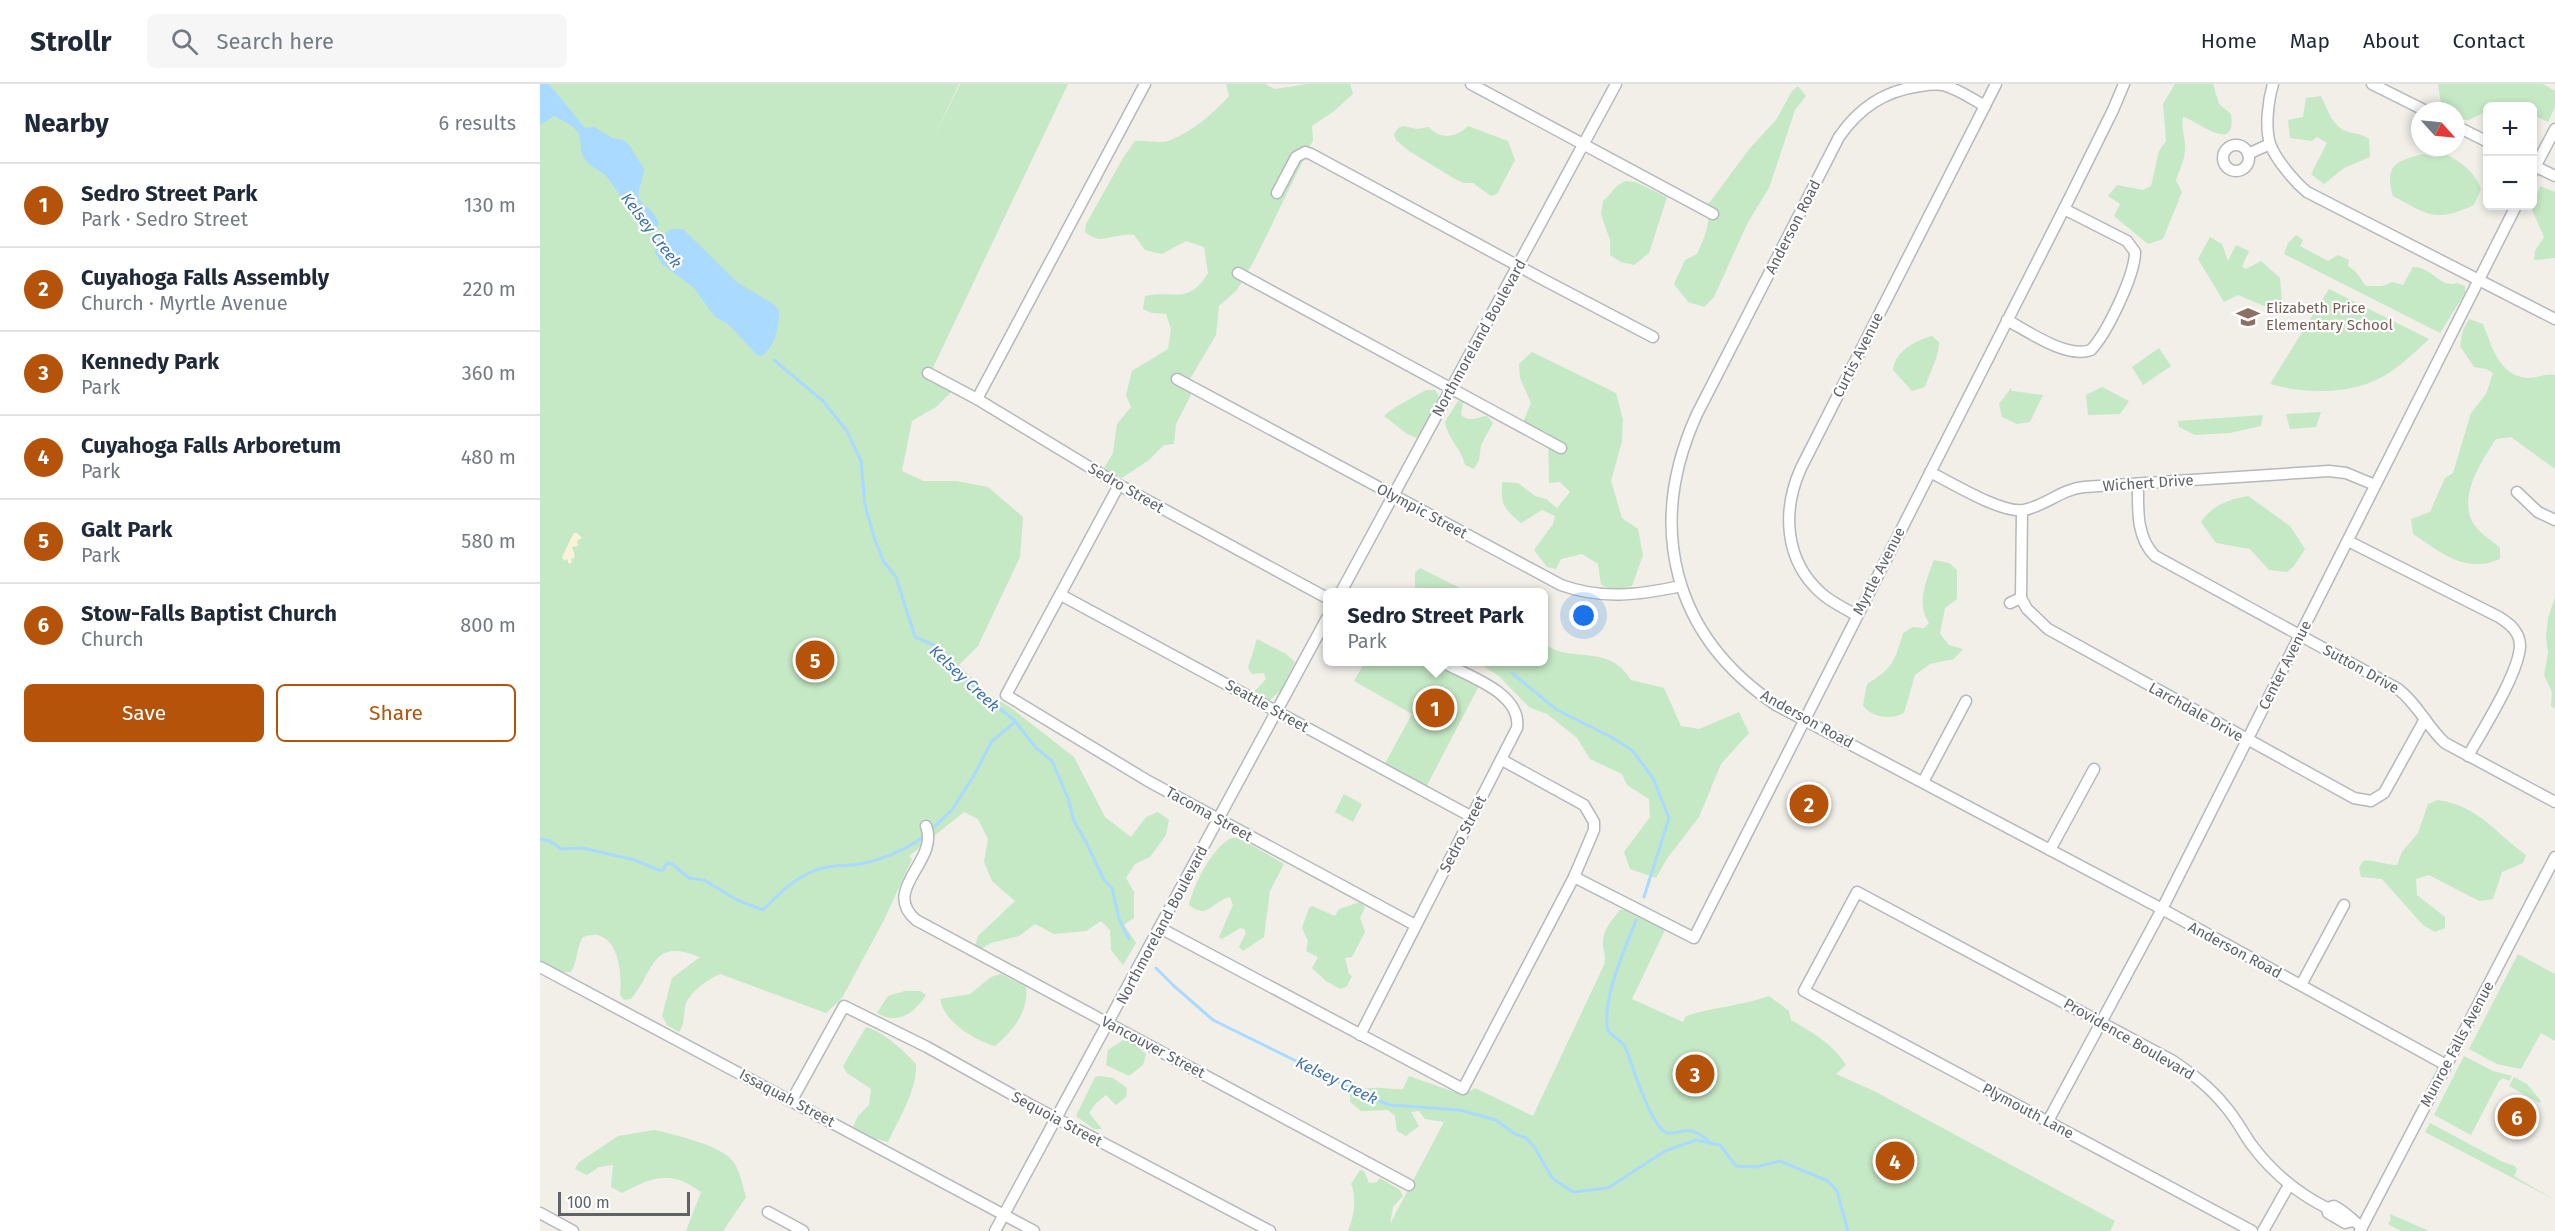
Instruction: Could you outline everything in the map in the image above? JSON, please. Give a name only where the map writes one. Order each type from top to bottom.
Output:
[{"type":"street","points":[[977,399],[1145,84]]},
{"type":"street","points":[[1471,84],[1713,213]]},
{"type":"street","name":"Northmoreland Boulevard","points":[[1343,588],[1616,84]]},
{"type":"street","name":"Curtis Avenue","points":[[1856,615],[1820,592],[1800,566],[1789,531],[1791,493],[1801,468],[1996,84]]},
{"type":"street","name":"Myrtle Avenue","points":[[1574,877],[1694,938],[2064,209],[2124,84]]},
{"type":"street","points":[[2273,84],[2268,107],[2270,144],[2292,178],[2312,196],[2555,319]]},
{"type":"street","points":[[2372,84],[2411,104]]},
{"type":"street","name":"Anderson Road","points":[[1985,106],[1945,85],[1915,87],[1881,97],[1859,112],[1839,137],[1697,414],[1684,445],[1675,479],[1671,516],[1674,555],[1680,586],[1705,635],[1728,664],[1759,693],[1804,720],[2162,909],[2446,1065]]},
{"type":"street","points":[[2537,162],[2555,129]]},
{"type":"street","points":[[2465,131],[2483,140]]},
{"type":"street","points":[[2248,154],[2270,144]]},
{"type":"street","points":[[1277,193],[1296,157],[1305,152],[1372,185],[1653,337]]},
{"type":"street","points":[[2537,169],[2555,176]]},
{"type":"street","points":[[2007,320],[2063,349],[2077,353],[2091,350],[2107,324],[2132,274],[2135,252],[2127,241],[2064,209]]},
{"type":"street","name":"Center Avenue","points":[[2048,1121],[2162,909],[2514,210]]},
{"type":"street","points":[[1238,273],[1561,448]]},
{"type":"street","name":"Sedro Street","points":[[928,373],[977,399],[1119,485],[1323,596]]},
{"type":"street","name":"Olympic Street","points":[[1177,379],[1542,576],[1574,590],[1601,595],[1633,596],[1680,586]]},
{"type":"street","name":"Wichert Drive","points":[[2022,511],[2054,500],[2076,488],[2332,471],[2346,473],[2375,486]]},
{"type":"street","points":[[1930,472],[1990,503],[2022,511],[2021,598],[2010,603]]},
{"type":"street","name":"Sutton Drive","points":[[2138,484],[2142,536],[2145,545],[2155,556],[2398,689],[2410,699],[2436,735],[2445,743],[2555,802]]},
{"type":"street","points":[[1061,595],[1119,485]]},
{"type":"street","points":[[2517,492],[2538,512],[2555,520]]},
{"type":"street","points":[[2348,541],[2499,617],[2510,624],[2517,634],[2520,646],[2514,668],[2468,756]]},
{"type":"street","name":"Tacoma Street","points":[[1061,595],[1006,695],[1116,762],[1415,926]]},
{"type":"street","name":"Seattle Street","points":[[1061,595],[1472,817]]},
{"type":"street","name":"Larchdale Drive","points":[[2021,598],[2027,609],[2059,637],[2354,798],[2378,801],[2425,719]]},
{"type":"street","name":"Northmoreland Boulevard","points":[[995,1231],[1323,625]]},
{"type":"street","name":"Sedro Street","points":[[1360,1035],[1517,728],[1518,721],[1513,705],[1503,695],[1449,666]]},
{"type":"street","points":[[1923,782],[1966,700]]},
{"type":"street","points":[[1160,928],[1463,1089],[1574,877],[1592,837],[1594,822],[1589,811],[1579,801],[1502,760]]},
{"type":"street","points":[[2050,850],[2094,769]]},
{"type":"street","name":"Vancouver Street","points":[[926,826],[929,841],[907,887],[904,903],[906,909],[916,920],[1409,1185]]},
{"type":"street","name":"Munroe Falls Avenue","points":[[2358,1226],[2446,1065],[2555,857]]},
{"type":"street","name":"Plymouth Lane","points":[[1857,892],[1804,991],[2252,1231]]},
{"type":"street","name":"Providence Boulevard","points":[[1857,892],[2173,1061],[2196,1077],[2226,1107],[2252,1145],[2289,1185],[2327,1208],[2334,1206],[2350,1214],[2358,1226]]},
{"type":"street","points":[[2301,985],[2344,905]]},
{"type":"street","name":"Issaquah Street","points":[[540,967],[1034,1231]]},
{"type":"street","name":"Sequoia Street","points":[[792,1100],[844,1006],[927,1047],[1270,1231]]},
{"type":"street","points":[[2263,1231],[2289,1185]]},
{"type":"street","points":[[768,1212],[803,1231]]},
{"type":"street","points":[[540,1213],[573,1231]]},
{"type":"green space","points":[[540,84],[959,84],[932,142],[960,84],[1068,84],[928,378],[951,392],[936,407],[912,421],[902,471],[924,481],[956,481],[988,487],[1023,517],[1020,557],[978,646],[959,665],[988,694],[1010,707],[1074,757],[1105,817],[1131,837],[1146,817],[1158,812],[1169,820],[1166,835],[1150,857],[1135,864],[1126,878],[1134,892],[1134,918],[1124,925],[1136,943],[1123,965],[1111,950],[1110,930],[1101,921],[1086,931],[1054,934],[1035,924],[1019,936],[991,943],[981,949],[975,946],[978,936],[1015,901],[992,881],[984,862],[988,839],[978,819],[964,812],[909,856],[912,859],[884,920],[842,998],[826,1013],[720,974],[704,983],[689,997],[679,1032],[667,1025],[662,1016],[672,978],[700,957],[672,951],[663,954],[650,968],[631,999],[624,1000],[620,995],[620,970],[615,952],[611,944],[598,935],[583,937],[571,972],[557,972],[540,963]]},
{"type":"green space","points":[[1226,84],[1265,84],[1275,89],[1308,84],[1350,84],[1353,94],[1333,112],[1312,126],[1313,140],[1256,257],[1237,290],[1219,306],[1216,335],[1187,384],[1194,389],[1176,424],[1174,444],[1164,445],[1149,460],[1122,478],[1103,470],[1113,453],[1117,424],[1131,407],[1126,395],[1132,371],[1168,349],[1171,329],[1166,314],[1152,313],[1143,309],[1145,296],[1188,293],[1201,283],[1208,273],[1204,247],[1186,241],[1162,254],[1145,250],[1134,235],[1103,239],[1091,236],[1085,232],[1086,224],[1135,141],[1165,142],[1193,128],[1229,96]]},
{"type":"green space","points":[[2175,84],[2213,84],[2219,104],[2231,114],[2231,126],[2228,133],[2215,133],[2183,117],[2185,151],[2176,181],[2182,192],[2163,239],[2148,244],[2114,216],[2120,204],[2108,196],[2117,185],[2143,190],[2151,186],[2159,151],[2166,141],[2163,104]]},
{"type":"green space","points":[[2438,84],[2543,84],[2555,91],[2555,107],[2548,122],[2537,117],[2537,102],[2483,102],[2483,113],[2469,120],[2465,120],[2465,102],[2441,102]]},
{"type":"green space","points":[[1798,86],[1806,96],[1795,110],[1769,188],[1748,222],[1714,297],[1704,307],[1688,302],[1674,284],[1685,260],[1697,254],[1702,242],[1709,216],[1706,203],[1710,202],[1750,148],[1776,120],[1792,91]]},
{"type":"green space","points":[[2321,96],[2330,116],[2341,129],[2369,139],[2370,157],[2344,168],[2324,184],[2311,174],[2327,143],[2317,137],[2312,141],[2290,138],[2288,120],[2303,117],[2306,98]]},
{"type":"green space","points":[[1403,126],[1417,129],[1429,127],[1438,134],[1448,136],[1468,126],[1508,141],[1515,160],[1497,194],[1491,196],[1473,183],[1464,183],[1455,179],[1409,151],[1396,140],[1394,134],[1398,128]]},
{"type":"green space","points":[[2416,156],[2450,156],[2459,162],[2468,169],[2481,189],[2474,205],[2461,211],[2440,215],[2424,212],[2393,196],[2391,171],[2399,162]]},
{"type":"green space","points":[[1626,181],[1635,182],[1667,197],[1649,253],[1634,265],[1621,262],[1610,255],[1610,240],[1601,214],[1603,201],[1616,187]]},
{"type":"green space","points":[[2540,186],[2555,192],[2555,258],[2534,260],[2535,251],[2544,237],[2532,210],[2537,210],[2537,195]]},
{"type":"green space","points":[[2296,235],[2303,240],[2300,246],[2328,261],[2338,255],[2349,260],[2348,266],[2355,271],[2366,286],[2382,286],[2393,282],[2403,285],[2413,267],[2426,270],[2446,283],[2465,286],[2465,293],[2440,333],[2284,254],[2288,243]]},
{"type":"green space","points":[[2210,237],[2222,244],[2228,261],[2236,245],[2249,251],[2242,267],[2246,269],[2261,261],[2280,278],[2283,314],[2238,295],[2224,302],[2198,259]]},
{"type":"green space","points":[[2329,289],[2429,339],[2389,373],[2356,387],[2312,391],[2270,384]]},
{"type":"green space","points":[[2469,319],[2483,324],[2497,358],[2509,371],[2526,378],[2555,375],[2555,469],[2511,437],[2496,439],[2473,481],[2468,504],[2475,526],[2500,548],[2500,559],[2476,564],[2454,559],[2413,534],[2411,519],[2430,512],[2445,478],[2453,473],[2471,413],[2486,394],[2493,373],[2474,367],[2460,346],[2463,330]]},
{"type":"green space","points":[[1932,336],[1939,342],[1934,364],[1925,387],[1912,391],[1893,370],[1895,363],[1907,348]]},
{"type":"green space","points":[[2159,348],[2171,366],[2143,385],[2132,367]]},
{"type":"green space","points":[[1532,352],[1616,393],[1623,420],[1622,441],[1611,481],[1622,518],[1638,529],[1643,555],[1632,586],[1615,590],[1601,585],[1598,564],[1582,554],[1561,559],[1556,569],[1547,567],[1534,550],[1553,524],[1555,516],[1542,510],[1521,523],[1504,506],[1502,482],[1518,483],[1557,508],[1570,492],[1560,482],[1549,483],[1548,433],[1523,422],[1531,403],[1520,378],[1519,364]]},
{"type":"green space","points":[[2102,387],[2129,401],[2120,414],[2088,415],[2086,395]]},
{"type":"green space","points":[[2011,388],[2012,391],[2043,395],[2030,422],[2017,424],[2002,417],[1999,404]]},
{"type":"green space","points":[[1426,390],[1435,390],[1441,399],[1417,438],[1407,434],[1384,416],[1398,406]]},
{"type":"green space","points":[[1458,401],[1463,402],[1461,415],[1471,419],[1487,416],[1493,423],[1481,445],[1479,460],[1474,469],[1465,465],[1445,422]]},
{"type":"green space","points":[[2321,412],[2316,427],[2290,429],[2286,414]]},
{"type":"green space","points":[[2263,415],[2261,426],[2230,433],[2195,435],[2179,427],[2178,421]]},
{"type":"green space","points":[[2248,496],[2290,526],[2305,549],[2294,566],[2287,572],[2269,570],[2250,549],[2216,543],[2201,522],[2210,511],[2221,504]]},
{"type":"green space","points":[[1934,560],[1949,563],[1957,570],[1957,599],[1945,608],[1940,634],[1949,645],[1963,649],[1954,659],[1930,664],[1915,675],[1904,713],[1894,717],[1882,717],[1863,706],[1867,684],[1887,669],[1898,651],[1903,633],[1913,627],[1924,628],[1929,623],[1923,608],[1923,600],[1925,584]]},
{"type":"green space","points":[[1420,568],[1460,588],[1415,588],[1415,573]]},
{"type":"green space","points":[[2555,597],[2555,709],[2551,706],[2552,692],[2544,675],[2548,653],[2546,637],[2548,618]]},
{"type":"green space","points":[[1257,639],[1286,654],[1295,662],[1281,690],[1268,702],[1253,693],[1266,679],[1264,673],[1252,674],[1248,668]]},
{"type":"green space","points":[[1548,646],[1564,653],[1600,657],[1622,668],[1631,680],[1664,688],[1681,726],[1699,729],[1739,712],[1749,733],[1721,764],[1699,817],[1666,860],[1656,878],[1630,869],[1624,852],[1650,817],[1649,799],[1627,785],[1622,774],[1590,759],[1577,738],[1547,714],[1529,707],[1499,676],[1483,666],[1548,666]]},
{"type":"green space","points":[[1363,666],[1450,666],[1481,682],[1424,791],[1382,769],[1412,714],[1354,681]]},
{"type":"green space","points":[[1344,794],[1362,804],[1353,822],[1335,812]]},
{"type":"green space","points":[[2438,800],[2452,803],[2476,814],[2526,855],[2523,863],[2502,872],[2493,899],[2479,901],[2429,875],[2416,879],[2417,895],[2445,917],[2445,928],[2435,932],[2423,925],[2382,879],[2361,877],[2359,868],[2363,861],[2397,865],[2402,852],[2418,833],[2428,804]]},
{"type":"green space","points":[[1231,838],[1239,838],[1284,864],[1270,891],[1264,937],[1243,951],[1239,947],[1246,933],[1244,929],[1240,928],[1222,939],[1219,937],[1233,905],[1230,897],[1201,911],[1189,905],[1205,867],[1217,850]]},
{"type":"green space","points":[[1360,902],[1365,907],[1360,918],[1365,932],[1352,957],[1345,958],[1349,974],[1352,976],[1347,986],[1340,989],[1326,981],[1312,968],[1318,957],[1306,951],[1308,941],[1302,928],[1309,908],[1312,906],[1335,916],[1339,909]]},
{"type":"green space","points":[[1627,909],[1666,928],[1632,999],[1683,1022],[1686,1016],[1769,996],[1789,1011],[1791,1020],[1822,1039],[1835,1051],[1846,1065],[1836,1074],[1874,1091],[2115,1221],[2110,1231],[1348,1231],[1354,1208],[1351,1184],[1360,1170],[1364,1171],[1369,1183],[1377,1182],[1380,1178],[1400,1190],[1403,1196],[1393,1207],[1390,1224],[1444,1122],[1425,1119],[1419,1111],[1411,1112],[1419,1126],[1406,1136],[1397,1131],[1395,1116],[1388,1110],[1361,1111],[1350,1102],[1350,1095],[1344,1087],[1403,1089],[1409,1076],[1463,1095],[1475,1088],[1533,1116],[1604,965],[1603,940],[1610,922],[1620,910]]},
{"type":"green space","points":[[2518,954],[2555,974],[2555,1041],[2541,1033],[2521,1069],[2497,1064],[2469,1049]]},
{"type":"green space","points":[[1001,974],[1026,987],[1026,996],[1018,1020],[995,1046],[978,1040],[961,1029],[947,1015],[940,999],[970,994],[991,977]]},
{"type":"green space","points":[[905,991],[920,991],[926,995],[916,1008],[904,1016],[891,1018],[877,1013],[888,996]]},
{"type":"green space","points":[[866,1027],[886,1037],[916,1064],[914,1084],[888,1142],[865,1136],[853,1127],[858,1116],[869,1105],[871,1089],[847,1073],[843,1066]]},
{"type":"green space","points":[[1123,1040],[1132,1042],[1146,1054],[1143,1065],[1129,1076],[1106,1065],[1108,1050]]},
{"type":"green space","points":[[2464,1056],[2493,1071],[2512,1076],[2509,1081],[2503,1078],[2499,1081],[2471,1135],[2434,1115]]},
{"type":"green space","points":[[1095,1077],[1113,1078],[1127,1088],[1126,1097],[1116,1105],[1106,1095],[1096,1103],[1089,1113],[1102,1129],[1094,1129],[1076,1116]]},
{"type":"green space","points":[[2514,1077],[2527,1084],[2541,1101],[2540,1103],[2509,1086]]},
{"type":"green space","points":[[2430,1123],[2503,1162],[2515,1166],[2517,1170],[2514,1176],[2555,1200],[2425,1132]]},
{"type":"green space","points":[[655,1130],[715,1148],[730,1158],[736,1166],[746,1197],[723,1231],[686,1231],[701,1192],[680,1180],[661,1178],[652,1180],[622,1193],[611,1187],[613,1165],[599,1167],[587,1175],[575,1169],[578,1163],[618,1136]]},
{"type":"green space","points":[[2390,1214],[2429,1231],[2401,1231],[2388,1224],[2391,1220]]},
{"type":"sand","points":[[574,533],[582,538],[577,541],[578,546],[572,547],[575,556],[571,558],[572,562],[569,564],[567,559],[564,561],[562,557]]},
{"type":"water","points":[[540,84],[549,84],[585,128],[594,127],[612,138],[623,140],[630,146],[644,169],[639,198],[655,215],[659,224],[657,227],[650,226],[636,216],[606,176],[586,161],[582,155],[576,130],[554,116],[540,125]]},
{"type":"water","points":[[671,229],[683,229],[738,283],[772,303],[779,310],[776,335],[771,347],[762,356],[757,355],[728,324],[715,317],[694,288],[662,264],[655,253],[657,245]]},
{"type":"waterway","name":"Kelsey Creek","points":[[650,226],[660,240]]},
{"type":"waterway","name":"Kelsey Creek","points":[[774,360],[823,401],[847,431],[861,461],[865,505],[875,540],[884,562],[896,577],[915,637],[936,646],[976,689],[1014,720],[1036,748],[1052,761],[1068,798],[1074,821],[1104,880],[1112,888],[1119,919],[1129,939]]},
{"type":"waterway","points":[[1512,673],[1557,710],[1632,750],[1653,778],[1669,818],[1644,897]]},
{"type":"waterway","points":[[934,827],[952,810],[992,741],[1015,722]]},
{"type":"waterway","points":[[540,839],[550,841],[561,849],[583,848],[634,860],[659,870],[663,870],[667,863],[672,864],[689,878],[704,880],[737,900],[763,910],[784,889],[809,873],[827,867],[856,865],[876,860],[901,850],[923,837]]},
{"type":"waterway","points":[[1636,920],[1612,986],[1607,1013],[1608,1030],[1624,1046],[1642,1094],[1659,1127],[1668,1133],[1692,1131],[1708,1140]]},
{"type":"waterway","name":"Kelsey Creek","points":[[1156,968],[1213,1020],[1371,1098],[1390,1105],[1460,1110],[1496,1120],[1515,1134],[1526,1138],[1535,1148],[1552,1178],[1573,1192],[1608,1188],[1665,1151],[1696,1140],[1720,1145],[1736,1166],[1756,1167],[1780,1161],[1828,1181],[1837,1191],[1848,1231]]},
{"type":"place","name":"Elizabeth Price Elementary School","points":[[2248,317]]},
{"type":"place","name":"Galt Park","points":[[815,660]]},
{"type":"place","name":"Sedro Street Park","points":[[1435,708]]},
{"type":"place","name":"Cuyahoga Falls Assembly","points":[[1809,804]]},
{"type":"place","name":"Kennedy Park","points":[[1695,1074]]},
{"type":"place","name":"Stow-Falls Baptist Church","points":[[2517,1117]]},
{"type":"place","name":"Cuyahoga Falls Arboretum","points":[[1895,1161]]}]
